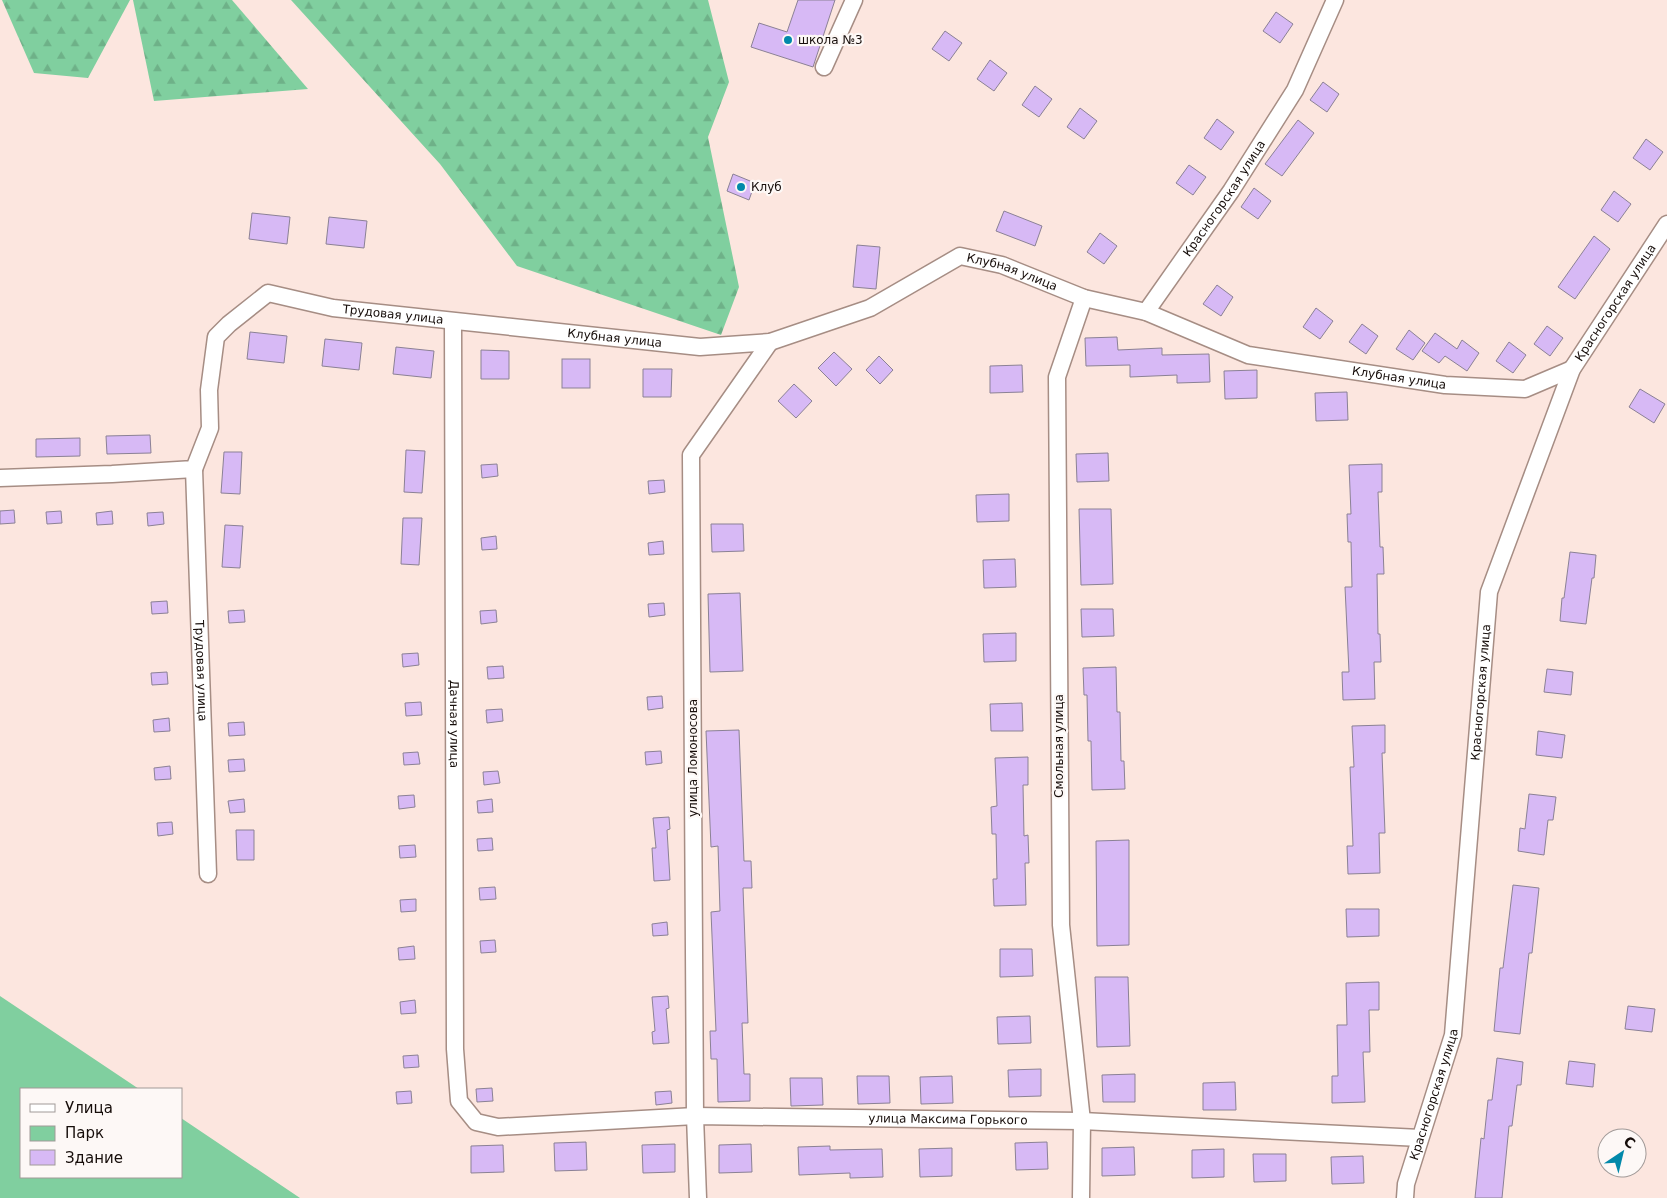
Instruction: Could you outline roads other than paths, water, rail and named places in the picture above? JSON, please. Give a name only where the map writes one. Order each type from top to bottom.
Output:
[{"type":"street","points":[[824,67],[854,0]]},
{"type":"street","name":"Красногорская улица","points":[[1146,312],[1231,191],[1295,90],[1335,0]]},
{"type":"street","name":"Красногорская улица","points":[[1404,1198],[1406,1184],[1453,1035],[1489,592],[1572,369],[1667,224]]},
{"type":"street","name":"Клубная улица","points":[[453,322],[700,347],[770,342],[870,308],[960,256],[1002,265],[1084,298],[1146,312],[1248,355],[1445,386],[1525,389],[1572,369]]},
{"type":"street","name":"Трудовая улица","points":[[208,874],[194,469],[210,428],[209,390],[216,336],[268,293],[333,308],[453,322]]},
{"type":"street","name":"Смольная улица","points":[[1081,1198],[1082,1121],[1060,925],[1057,377],[1084,298]]},
{"type":"street","name":"Дачная улица","points":[[453,322],[455,1049],[459,1101],[476,1122]]},
{"type":"street","name":"улица Ломоносова","points":[[698,1198],[695,1116],[691,455],[770,342]]},
{"type":"street","points":[[0,478],[194,469]]},
{"type":"street","name":"улица Максима Горького","points":[[476,1122],[498,1127],[695,1116],[1082,1121],[1420,1138]]},
{"type":"place","name":"школа №3","points":[[788,40]]},
{"type":"place","name":"Клуб","points":[[741,187]]}]
